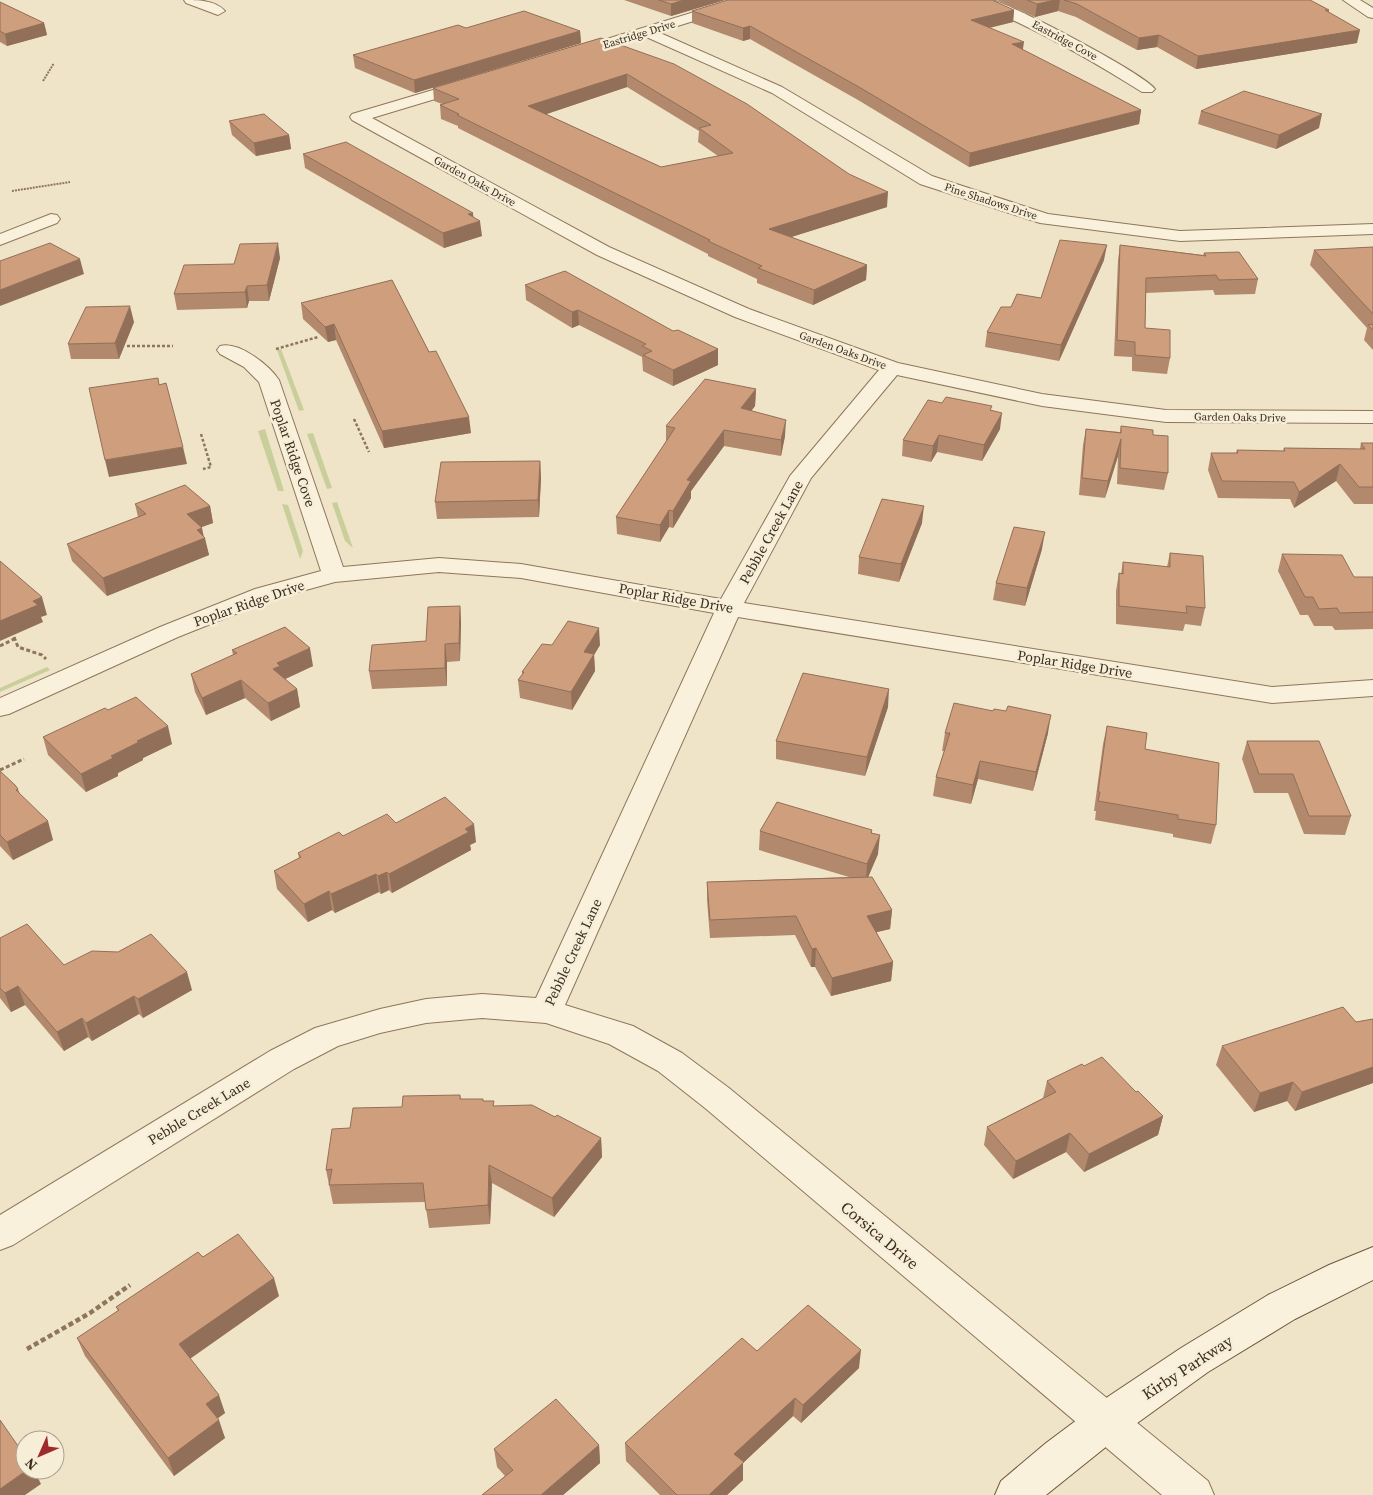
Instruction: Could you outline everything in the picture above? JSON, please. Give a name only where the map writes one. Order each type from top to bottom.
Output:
[{"type":"street","points":[[191,0],[218,11]]},
{"type":"street","name":"Eastridge Drive","points":[[560,58],[747,0]]},
{"type":"street","name":"Eastridge Cove","points":[[979,0],[1041,27],[1098,57],[1146,90]]},
{"type":"street","points":[[1350,0],[1373,14]]},
{"type":"street","name":"Pine Shadows Drive","points":[[646,32],[777,90],[926,180],[1046,219],[1180,236],[1373,228]]},
{"type":"street","name":"Garden Oaks Drive","points":[[483,80],[358,117],[603,251],[742,313],[892,368],[1042,400],[1166,416],[1373,417]]},
{"type":"street","points":[[0,240],[51,219]]},
{"type":"street","name":"Poplar Ridge Cove","points":[[227,350],[261,370],[269,380],[334,575]]},
{"type":"street","name":"Pebble Creek Lane","points":[[0,1234],[282,1060],[327,1037],[380,1021],[426,1011],[482,1006],[546,1011],[729,608],[802,476],[892,368]]},
{"type":"street","name":"Poplar Ridge Drive","points":[[0,708],[221,610],[264,594],[334,575],[439,565],[521,570],[729,608],[1272,695],[1373,688]]},
{"type":"street","name":"Corsica Drive","points":[[546,1011],[621,1035],[670,1062],[717,1098],[1104,1423],[1193,1495]]},
{"type":"street","name":"Kirby Parkway","points":[[1016,1495],[1104,1423],[1185,1366],[1266,1316],[1373,1263]]},
{"type":"path","points":[[43,81],[54,63]]},
{"type":"path","points":[[12,190],[70,182]]},
{"type":"path","points":[[276,349],[318,337]]},
{"type":"path","points":[[127,346],[174,346]]},
{"type":"path","points":[[354,419],[369,452]]},
{"type":"path","points":[[201,434],[211,467],[203,469]]},
{"type":"path","points":[[0,646],[14,638],[18,647],[42,655],[49,664]]},
{"type":"path","points":[[0,770],[24,758]]},
{"type":"path","points":[[27,1349],[90,1313],[130,1285]]},
{"type":"green space","points":[[281,349],[304,410],[299,411],[277,350]]},
{"type":"green space","points":[[265,429],[284,491],[278,491],[258,431]]},
{"type":"green space","points":[[313,433],[332,488],[327,489],[307,434]]},
{"type":"green space","points":[[337,502],[353,548],[345,541],[332,503]]},
{"type":"green space","points":[[282,504],[288,505],[303,551],[300,559]]},
{"type":"green space","points":[[47,667],[50,670],[0,692],[0,688]]},
{"type":"building","points":[[659,0],[684,0],[671,4]]},
{"type":"building","points":[[728,0],[992,0],[1014,10],[971,20],[1024,42],[1012,44],[1141,110],[970,153],[859,87],[750,26],[743,28],[692,11]]},
{"type":"building","points":[[1027,0],[1055,0],[1037,4]]},
{"type":"building","points":[[1064,0],[1310,0],[1360,30],[1198,56],[1159,35],[1139,38],[1077,4]]},
{"type":"building","points":[[0,2],[44,23],[5,34],[0,31]]},
{"type":"building","points":[[524,11],[580,31],[414,80],[353,55],[458,25],[466,28]]},
{"type":"building","points":[[601,38],[674,64],[747,104],[849,174],[888,192],[769,229],[867,265],[814,290],[758,268],[762,266],[708,241],[710,240],[457,115],[459,114],[440,105],[459,99],[433,88]],"holes":[[[627,74],[711,125],[699,128],[733,153],[661,167],[528,106]]]},
{"type":"building","points":[[1244,91],[1322,114],[1279,135],[1201,111]]},
{"type":"building","points":[[264,114],[289,135],[254,143],[229,121]]},
{"type":"building","points":[[346,142],[473,213],[468,214],[480,221],[443,233],[303,154]]},
{"type":"building","points":[[1060,240],[1107,245],[1061,345],[987,332],[1001,307],[1011,307],[1017,294],[1041,298]]},
{"type":"building","points":[[50,243],[80,259],[0,290],[0,261]]},
{"type":"building","points":[[278,243],[267,285],[247,286],[245,292],[174,294],[184,265],[234,264],[240,244]]},
{"type":"building","points":[[1120,245],[1206,256],[1204,253],[1239,252],[1258,279],[1219,280],[1216,275],[1146,278],[1145,328],[1170,330],[1170,358],[1135,355],[1135,342],[1117,340]]},
{"type":"building","points":[[1373,247],[1373,314],[1314,250]]},
{"type":"building","points":[[565,271],[673,331],[678,330],[718,349],[673,370],[643,355],[652,351],[642,346],[646,344],[578,310],[572,312],[525,285]]},
{"type":"building","points":[[392,280],[429,352],[436,351],[469,417],[382,431],[334,324],[325,327],[301,303]]},
{"type":"building","points":[[130,306],[115,343],[68,344],[86,307]]},
{"type":"building","points":[[158,378],[159,385],[166,383],[183,447],[105,460],[89,388]]},
{"type":"building","points":[[705,379],[756,389],[741,408],[786,420],[781,440],[724,430],[687,480],[691,481],[673,511],[669,510],[660,525],[616,517],[675,428],[666,426]]},
{"type":"building","points":[[946,397],[992,406],[990,410],[1002,413],[984,445],[939,435],[933,446],[903,440],[928,400],[942,403]]},
{"type":"building","points":[[1121,426],[1153,430],[1153,435],[1168,436],[1168,473],[1120,468],[1121,439],[1108,481],[1082,478],[1086,429],[1121,433]]},
{"type":"building","points":[[1361,443],[1373,443],[1373,487],[1359,487],[1340,464],[1299,492],[1294,482],[1222,481],[1211,453],[1238,453],[1237,450],[1285,451],[1284,448],[1365,449]]},
{"type":"building","points":[[540,461],[538,500],[435,502],[441,462]]},
{"type":"building","points":[[185,485],[210,506],[187,514],[202,528],[197,530],[205,538],[103,578],[67,544],[146,514],[135,504]]},
{"type":"building","points":[[882,499],[924,506],[901,564],[859,557]]},
{"type":"building","points":[[1014,527],[1045,532],[1027,588],[996,583]]},
{"type":"building","points":[[1170,553],[1203,556],[1205,608],[1186,606],[1187,613],[1119,606],[1119,573],[1123,574],[1123,562],[1170,567]]},
{"type":"building","points":[[1282,554],[1342,555],[1354,577],[1373,577],[1373,612],[1340,613],[1337,608],[1319,609],[1313,597],[1305,597]]},
{"type":"building","points":[[0,561],[42,597],[33,601],[38,605],[0,621]]},
{"type":"building","points":[[460,606],[459,643],[445,644],[445,668],[369,671],[372,645],[426,641],[428,607]]},
{"type":"building","points":[[568,621],[599,628],[584,652],[594,654],[571,692],[518,680],[542,644],[552,645]]},
{"type":"building","points":[[285,627],[310,648],[277,663],[280,666],[273,669],[297,689],[268,703],[241,680],[202,698],[191,674],[237,653],[232,650]]},
{"type":"building","points":[[803,673],[889,689],[867,757],[776,741]]},
{"type":"building","points":[[136,697],[168,726],[137,741],[139,742],[111,756],[113,758],[81,774],[43,737],[105,708],[108,710]]},
{"type":"building","points":[[954,703],[993,711],[994,709],[1006,711],[1008,706],[1051,715],[1036,772],[980,761],[973,785],[936,777],[950,733],[945,733]]},
{"type":"building","points":[[1107,726],[1147,733],[1145,749],[1219,763],[1216,825],[1178,819],[1178,815],[1098,801]]},
{"type":"building","points":[[1247,741],[1319,741],[1351,816],[1309,816],[1293,774],[1259,774]]},
{"type":"building","points":[[0,771],[15,785],[18,789],[16,790],[48,821],[7,842],[0,835]]},
{"type":"building","points":[[445,797],[474,824],[465,829],[469,832],[389,874],[387,872],[378,876],[376,874],[331,894],[329,891],[304,904],[274,871],[301,857],[298,853],[339,832],[343,836],[387,814],[396,823]]},
{"type":"building","points":[[777,802],[872,830],[871,833],[880,835],[867,864],[760,831]]},
{"type":"building","points":[[872,877],[892,910],[867,916],[893,962],[832,978],[816,948],[812,949],[796,916],[710,920],[707,882]]},
{"type":"building","points":[[27,924],[64,965],[92,951],[118,952],[151,934],[187,972],[138,999],[134,996],[86,1023],[82,1018],[57,1032],[18,986],[5,993],[0,988],[0,938]]},
{"type":"building","points":[[1343,1007],[1356,1022],[1373,1019],[1373,1067],[1302,1092],[1293,1082],[1260,1093],[1222,1046]]},
{"type":"building","points":[[1102,1057],[1136,1092],[1138,1091],[1163,1116],[1089,1154],[1070,1133],[1016,1161],[987,1127],[1056,1092],[1047,1081],[1082,1064],[1084,1066]]},
{"type":"building","points":[[460,1095],[460,1099],[494,1101],[493,1106],[532,1105],[555,1117],[557,1115],[601,1138],[552,1198],[489,1165],[488,1205],[426,1210],[423,1183],[329,1185],[332,1169],[326,1170],[332,1129],[350,1128],[353,1108],[402,1107],[403,1096]]},
{"type":"building","points":[[238,1234],[274,1278],[179,1344],[219,1395],[206,1404],[219,1420],[168,1458],[77,1338],[119,1310],[116,1307],[198,1252],[203,1257]]},
{"type":"building","points":[[808,1305],[861,1350],[803,1405],[795,1398],[734,1454],[744,1462],[709,1495],[677,1495],[625,1443],[742,1338],[757,1351]]},
{"type":"building","points":[[556,1399],[599,1445],[541,1495],[482,1495],[513,1470],[494,1449]]},
{"type":"building","points":[[0,1420],[15,1442],[15,1478],[0,1489]]}]
